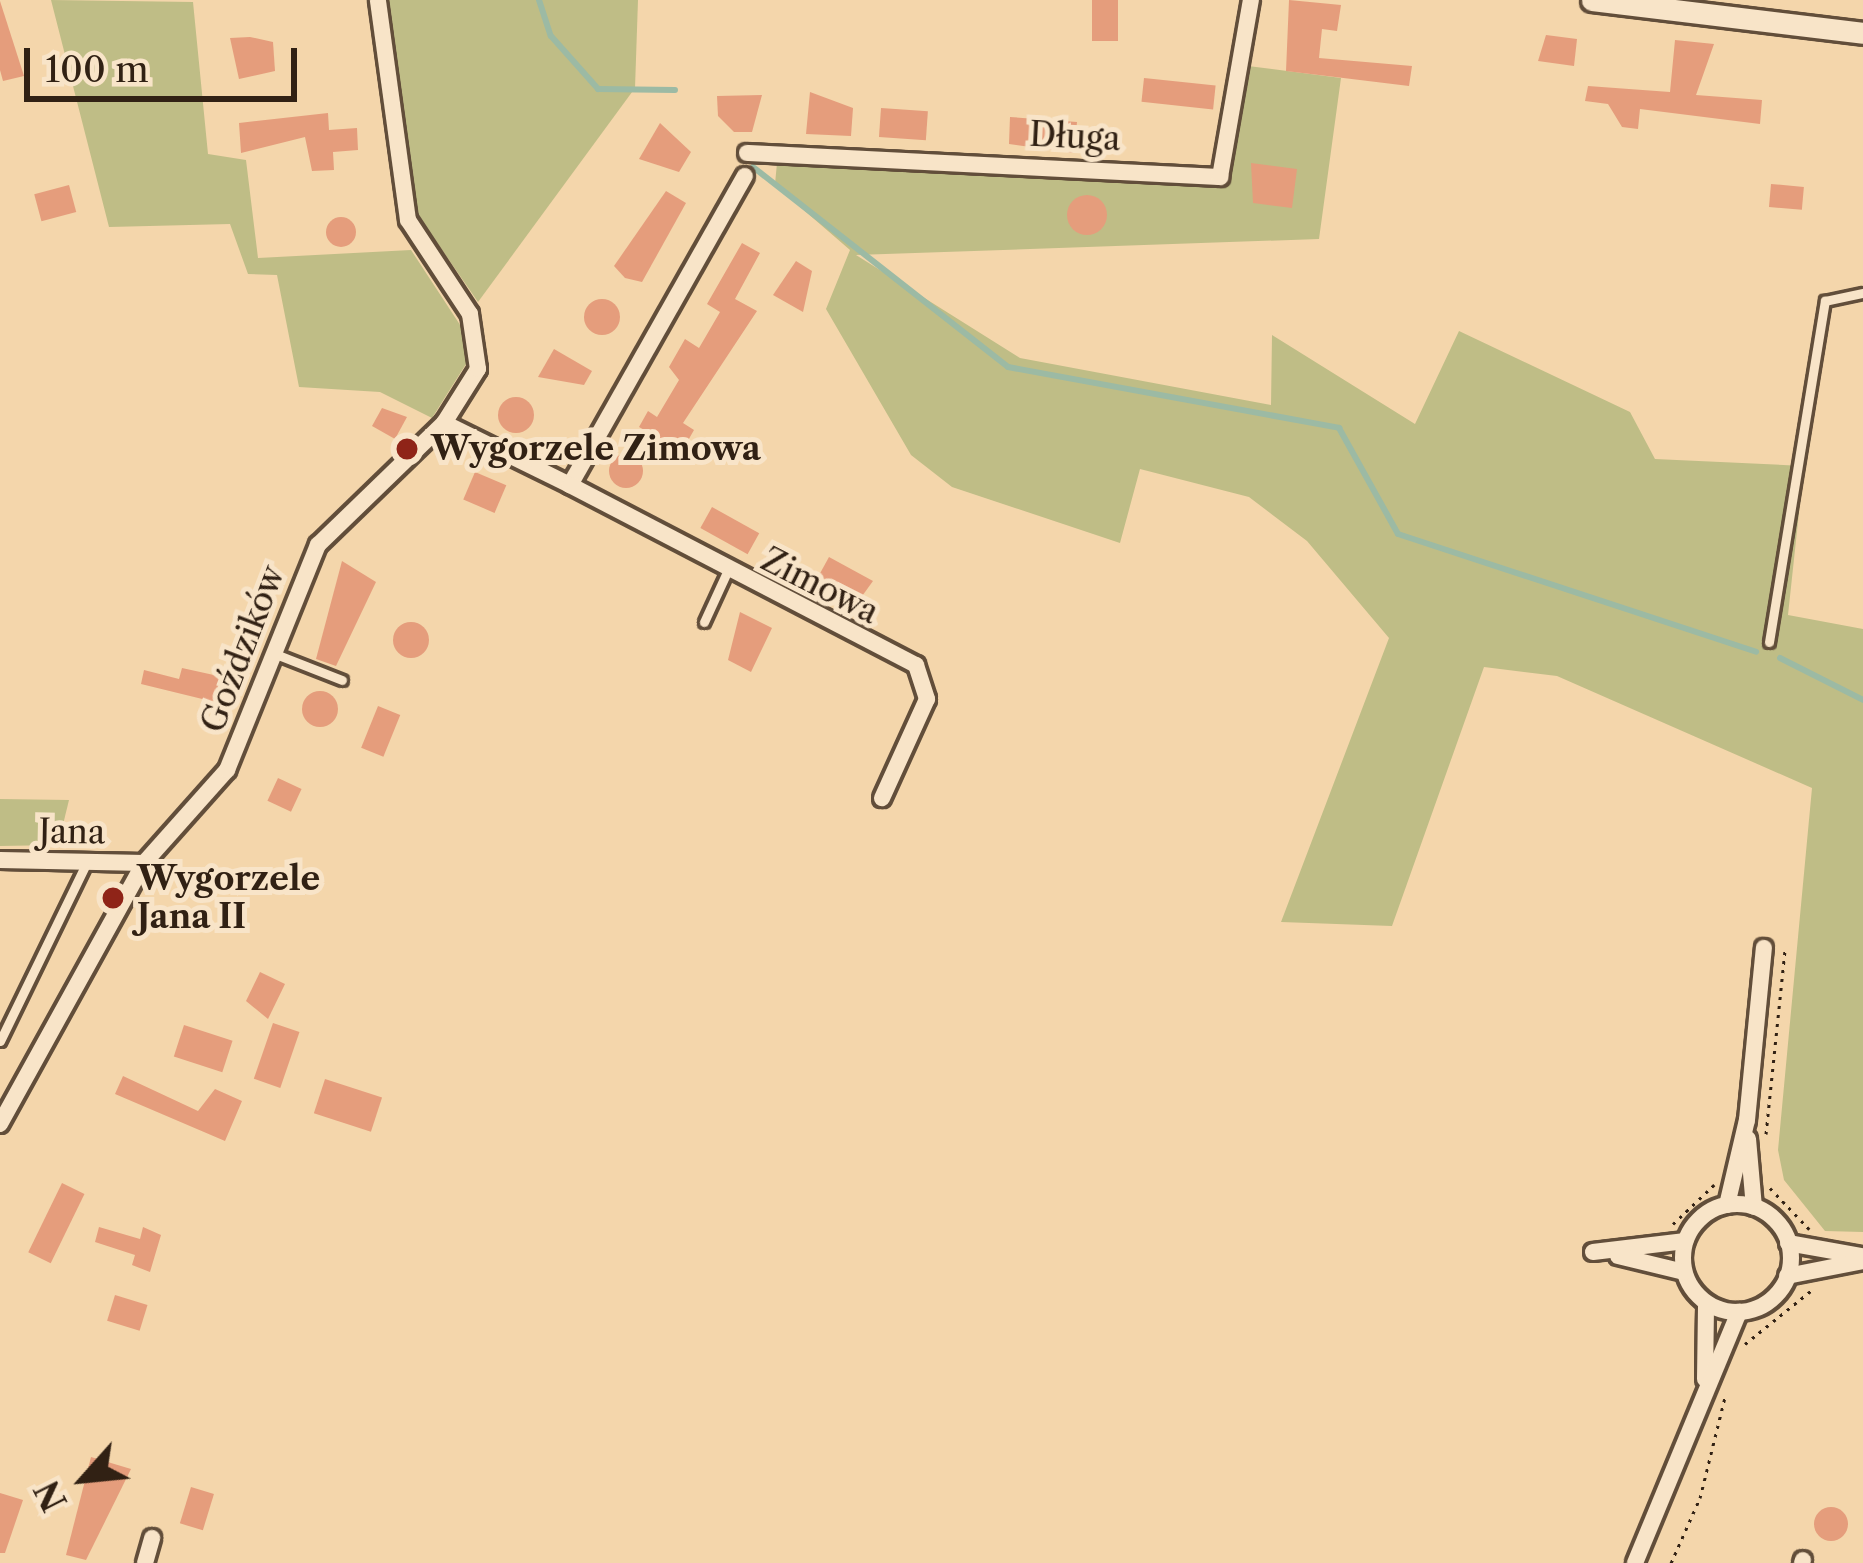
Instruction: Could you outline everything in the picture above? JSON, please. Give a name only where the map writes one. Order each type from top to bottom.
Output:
[{"type":"street","name":"Goździków","points":[[0,1124],[144,863],[226,770],[318,545],[468,396],[479,340],[408,220],[378,0]]},
{"type":"street","name":"Długa","points":[[747,153],[1220,177],[1251,0]]},
{"type":"street","points":[[1592,0],[1863,33]]},
{"type":"street","points":[[570,485],[745,176]]},
{"type":"street","name":"Zimowa","points":[[444,423],[570,485],[927,677],[927,699],[882,798]]},
{"type":"street","name":"Jana","points":[[0,860],[144,863]]},
{"type":"street","points":[[1727,1205],[1747,1120],[1764,948]]},
{"type":"street","points":[[1747,1120],[1754,1208]]},
{"type":"street","points":[[1703,1391],[1706,1303],[1684,1272],[1685,1241],[1706,1214],[1727,1205],[1754,1208],[1788,1243],[1863,1258]]},
{"type":"street","points":[[1684,1272],[1599,1252],[1685,1241]]},
{"type":"street","points":[[1706,1303],[1739,1312],[1771,1300],[1787,1276],[1788,1243]]},
{"type":"street","points":[[1787,1276],[1863,1258]]},
{"type":"street","points":[[1635,1563],[1739,1312]]},
{"type":"street","points":[[146,1563],[152,1538]]},
{"type":"lane","points":[[1769,642],[1825,302],[1863,293]]},
{"type":"lane","points":[[704,622],[727,572]]},
{"type":"lane","points":[[273,653],[342,680]]},
{"type":"lane","points":[[0,1041],[87,862]]},
{"type":"lane","points":[[0,1009],[16,1008]]},
{"type":"path","points":[[1764,1154],[1785,950]]},
{"type":"path","points":[[1669,1229],[1724,1175]]},
{"type":"path","points":[[1762,1176],[1821,1241]]},
{"type":"path","points":[[1741,1347],[1822,1278]]},
{"type":"path","points":[[1671,1563],[1700,1498],[1700,1475],[1727,1389]]},
{"type":"shaded area","points":[[51,0],[193,2],[208,154],[246,160],[258,258],[411,250],[466,334],[466,364],[432,418],[380,392],[299,387],[277,275],[248,274],[230,224],[109,227]]},
{"type":"shaded area","points":[[387,0],[638,0],[635,88],[478,302],[416,212]]},
{"type":"shaded area","points":[[1248,66],[1341,78],[1319,239],[856,255],[1020,358],[1271,405],[1272,335],[1415,424],[1459,331],[1630,412],[1655,459],[1804,466],[1788,615],[1863,629],[1863,1232],[1825,1231],[1784,1180],[1778,1150],[1812,788],[1557,676],[1484,667],[1392,926],[1281,922],[1389,638],[1307,541],[1249,497],[1140,469],[1120,543],[952,487],[911,455],[826,309],[850,250],[747,161],[775,184],[777,163],[1226,187]]},
{"type":"shaded area","points":[[0,799],[69,800],[58,845],[0,846]]},
{"type":"building","points":[[1092,0],[1118,0],[1118,41],[1092,41]]},
{"type":"building","points":[[1289,0],[1341,5],[1337,31],[1322,29],[1319,58],[1412,66],[1409,86],[1286,71]]},
{"type":"building","points":[[0,1],[24,76],[3,81],[0,70]]},
{"type":"building","points":[[1546,35],[1577,39],[1574,66],[1538,61]]},
{"type":"building","points":[[230,38],[273,42],[275,71],[239,79]]},
{"type":"building","points":[[1675,40],[1714,44],[1696,95],[1762,100],[1760,124],[1640,109],[1638,129],[1622,127],[1608,104],[1585,101],[1588,86],[1670,92]]},
{"type":"building","points":[[1144,78],[1216,86],[1213,109],[1141,102]]},
{"type":"building","points":[[810,92],[853,108],[851,136],[806,134]]},
{"type":"building","points":[[762,95],[752,132],[734,132],[718,116],[717,96]]},
{"type":"building","points":[[881,108],[928,111],[926,140],[879,137]]},
{"type":"building","points":[[328,113],[329,130],[357,128],[358,150],[333,152],[334,170],[312,171],[305,137],[241,153],[239,123]]},
{"type":"building","points":[[1010,117],[1077,122],[1074,153],[1009,144]]},
{"type":"building","points":[[660,123],[691,152],[679,172],[639,159]]},
{"type":"building","points":[[1251,163],[1297,169],[1292,208],[1253,203]]},
{"type":"building","points":[[1771,184],[1804,187],[1802,210],[1769,207]]},
{"type":"building","points":[[69,185],[76,212],[41,221],[34,194]]},
{"type":"building","points":[[666,191],[686,203],[642,282],[625,278],[614,266]]},
{"type":"building","points":[[1087,195],[1101,201],[1107,215],[1101,229],[1087,235],[1073,229],[1067,215],[1073,201]]},
{"type":"building","points":[[341,217],[352,221],[356,232],[352,243],[341,247],[330,243],[326,232],[330,221]]},
{"type":"building","points":[[742,243],[760,253],[735,299],[757,311],[683,423],[694,430],[682,451],[639,427],[648,411],[657,417],[679,380],[669,367],[685,339],[699,348],[720,312],[707,304]]},
{"type":"building","points":[[796,261],[812,271],[803,312],[773,295]]},
{"type":"building","points":[[602,299],[615,304],[620,317],[615,330],[602,335],[589,330],[584,317],[589,304]]},
{"type":"building","points":[[554,349],[592,371],[584,385],[538,377]]},
{"type":"building","points":[[516,397],[529,402],[534,415],[529,428],[516,433],[503,428],[498,415],[503,402]]},
{"type":"building","points":[[382,408],[407,417],[395,439],[372,426]]},
{"type":"building","points":[[626,454],[638,459],[643,471],[638,483],[626,488],[614,483],[609,471],[614,459]]},
{"type":"building","points":[[475,472],[506,485],[495,513],[463,500]]},
{"type":"building","points":[[712,507],[759,533],[748,554],[700,528]]},
{"type":"building","points":[[829,557],[873,581],[852,610],[818,577]]},
{"type":"building","points":[[342,561],[376,582],[336,666],[316,659]]},
{"type":"building","points":[[740,612],[772,628],[751,672],[728,660]]},
{"type":"building","points":[[411,622],[424,627],[429,640],[424,653],[411,658],[398,653],[393,640],[398,627]]},
{"type":"building","points":[[182,668],[241,681],[235,707],[141,684],[144,670],[179,679]]},
{"type":"building","points":[[320,691],[332,697],[338,709],[332,721],[320,727],[308,721],[302,709],[308,697]]},
{"type":"building","points":[[378,706],[400,715],[383,757],[361,748]]},
{"type":"building","points":[[278,778],[302,789],[291,812],[267,801]]},
{"type":"building","points":[[260,972],[285,984],[268,1019],[246,1001]]},
{"type":"building","points":[[273,1023],[299,1032],[280,1088],[254,1079]]},
{"type":"building","points":[[184,1025],[233,1041],[222,1072],[174,1056]]},
{"type":"building","points":[[123,1076],[198,1111],[215,1089],[242,1101],[225,1141],[115,1094]]},
{"type":"building","points":[[325,1079],[382,1098],[371,1132],[314,1113]]},
{"type":"building","points":[[62,1183],[84,1194],[51,1263],[28,1252]]},
{"type":"building","points":[[99,1227],[140,1239],[143,1227],[161,1235],[150,1272],[132,1265],[135,1255],[95,1242]]},
{"type":"building","points":[[115,1295],[148,1305],[140,1331],[107,1321]]},
{"type":"building","points":[[91,1457],[131,1469],[86,1560],[66,1555]]},
{"type":"building","points":[[191,1487],[214,1494],[203,1530],[180,1523]]},
{"type":"building","points":[[0,1493],[23,1500],[5,1553],[0,1553]]},
{"type":"building","points":[[1831,1507],[1843,1512],[1848,1524],[1843,1536],[1831,1541],[1819,1536],[1814,1524],[1819,1512]]},
{"type":"waterway","points":[[539,0],[551,36],[598,89],[675,90]]},
{"type":"waterway","points":[[753,167],[1008,367],[1339,428],[1398,534],[1756,652]]},
{"type":"waterway","points":[[1780,658],[1863,700]]},
{"type":"place","name":"Wygorzele Zimowa","points":[[407,449]]},
{"type":"place","name":"Wygorzele Jana II","points":[[113,898]]}]
